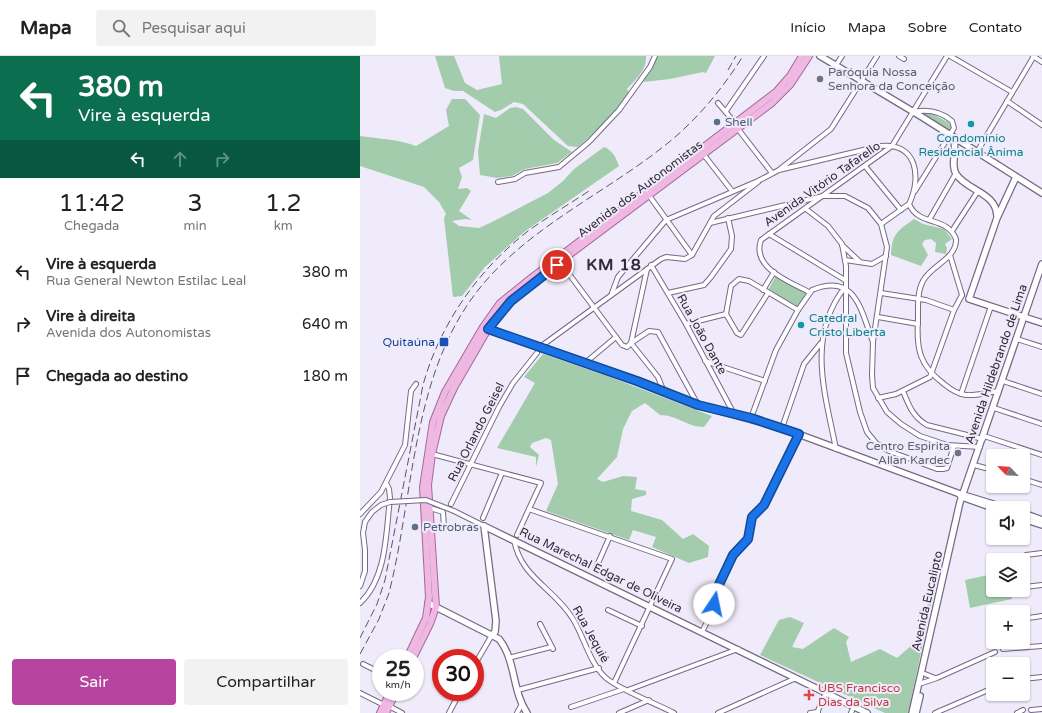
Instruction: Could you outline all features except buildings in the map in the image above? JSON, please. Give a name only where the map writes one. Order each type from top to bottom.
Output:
[{"type":"main road","name":"Avenida dos Autonomistas","points":[[411,649],[426,618],[428,603],[423,486],[433,422],[449,386],[492,313],[510,294],[562,254],[704,155],[782,86],[802,56]]},
{"type":"main road","name":"Avenida dos Autonomistas","points":[[418,649],[430,624],[436,607],[428,485],[432,454],[444,409],[488,329],[511,301],[737,126],[782,94],[810,56]]},
{"type":"main road","points":[[560,262],[562,254]]},
{"type":"main road","points":[[386,713],[388,701]]},
{"type":"main road","points":[[380,713],[390,701]]},
{"type":"street","points":[[498,182],[514,179],[525,173],[559,167],[589,142],[619,110],[650,67],[655,56]]},
{"type":"street","points":[[726,111],[764,56]]},
{"type":"street","points":[[820,56],[914,112],[1042,193]]},
{"type":"street","points":[[836,65],[842,56]]},
{"type":"street","points":[[780,170],[789,160],[831,129],[877,56]]},
{"type":"street","points":[[899,56],[904,59]]},
{"type":"street","name":"Avenida Vitório Tafarello","points":[[809,292],[774,272],[763,263],[760,243],[763,237],[892,146],[947,56]]},
{"type":"street","points":[[950,56],[1012,92]]},
{"type":"street","points":[[976,152],[1033,56],[1042,62]]},
{"type":"street","points":[[1007,101],[1042,125]]},
{"type":"street","points":[[718,103],[726,111],[772,173]]},
{"type":"street","points":[[881,224],[909,204],[915,191],[952,136],[954,128],[953,123],[945,116],[927,110],[914,112]]},
{"type":"street","points":[[952,136],[956,149],[954,163],[956,173],[960,178],[991,201],[998,204],[1004,201]]},
{"type":"street","points":[[612,294],[618,277],[666,220],[758,181],[780,170],[880,146],[892,146],[904,151],[914,163],[915,191]]},
{"type":"street","points":[[956,149],[960,146],[966,146]]},
{"type":"street","points":[[704,155],[732,191]]},
{"type":"street","points":[[865,166],[901,210]]},
{"type":"street","points":[[929,220],[956,173]]},
{"type":"street","points":[[969,299],[997,218],[1016,177]]},
{"type":"street","points":[[540,348],[651,265],[664,257],[685,259],[692,254],[716,215],[758,181]]},
{"type":"street","points":[[952,231],[978,191]]},
{"type":"street","points":[[648,194],[692,254]]},
{"type":"street","points":[[710,223],[823,196],[845,196],[868,208],[881,224],[886,239],[887,256],[873,342],[872,385],[878,398],[887,412],[907,428],[926,438],[954,446],[980,447]]},
{"type":"street","points":[[991,201],[997,211],[997,218]]},
{"type":"street","points":[[909,204],[915,214],[942,224],[952,231],[956,244],[950,255],[925,277],[920,288],[918,324],[921,356],[925,366],[932,375],[950,389],[961,394],[976,395],[1000,391]]},
{"type":"street","points":[[806,208],[828,226],[860,263]]},
{"type":"street","points":[[668,293],[704,285],[720,265],[729,252],[732,243],[728,218]]},
{"type":"street","points":[[769,234],[845,280]]},
{"type":"street","points":[[842,244],[845,260],[846,353],[860,412],[867,432],[876,443],[889,451],[943,470],[947,468],[954,446]]},
{"type":"street","points":[[950,255],[962,295],[969,299],[1042,323]]},
{"type":"street","points":[[845,260],[872,264],[887,256]]},
{"type":"street","points":[[560,262],[593,308],[624,346],[627,347],[649,331],[658,332],[698,405]]},
{"type":"street","name":"Avenida Hildebrando de Lima","points":[[963,496],[1042,264]]},
{"type":"street","name":"Rua João Dante","points":[[651,265],[686,324],[734,414]]},
{"type":"street","points":[[631,343],[647,269]]},
{"type":"street","points":[[764,290],[774,272]]},
{"type":"street","points":[[768,293],[741,335],[737,333],[726,314],[730,290],[736,280],[743,279],[749,281],[798,310]]},
{"type":"street","points":[[751,418],[776,350],[809,292],[817,288],[832,286],[845,287],[858,301],[873,342]]},
{"type":"street","points":[[836,449],[823,382],[821,342],[829,312],[845,287]]},
{"type":"street","points":[[881,293],[919,299],[954,310]]},
{"type":"street","points":[[878,398],[903,391],[922,382],[932,375],[954,310],[962,295]]},
{"type":"street","points":[[961,394],[991,306]]},
{"type":"street","points":[[686,324],[726,314]]},
{"type":"street","points":[[878,317],[918,324]]},
{"type":"street","points":[[488,329],[698,405],[751,418],[799,434],[986,505]]},
{"type":"street","points":[[585,363],[616,337]]},
{"type":"street","points":[[1017,339],[1042,347]]},
{"type":"street","points":[[782,428],[804,364],[821,342]]},
{"type":"street","points":[[631,343],[658,377],[664,392]]},
{"type":"street","name":"Rua Orlando Geisel","points":[[451,504],[488,426],[513,383],[537,353]]},
{"type":"street","points":[[705,360],[765,381]]},
{"type":"street","points":[[1003,381],[1042,394]]},
{"type":"street","points":[[360,514],[381,492],[406,445],[411,391],[416,384]]},
{"type":"street","points":[[1036,392],[1042,389]]},
{"type":"street","points":[[903,391],[911,411],[920,421],[927,425],[984,437],[1042,455]]},
{"type":"street","points":[[994,408],[1042,424]]},
{"type":"street","points":[[702,632],[714,606],[716,590],[733,555],[748,539],[752,517],[764,505],[799,434]]},
{"type":"street","points":[[432,454],[541,483],[516,537]]},
{"type":"street","points":[[974,465],[986,468]]},
{"type":"street","points":[[482,518],[502,472]]},
{"type":"street","points":[[1030,481],[1042,485]]},
{"type":"street","points":[[361,601],[376,580],[381,567],[390,495],[386,483]]},
{"type":"street","points":[[963,496],[986,502]]},
{"type":"street","name":"Avenida Eucalipto","points":[[912,713],[925,674],[963,496]]},
{"type":"street","name":"Avenida Eucalipto","points":[[916,713],[921,683],[963,496]]},
{"type":"street","name":"Rua Marechal Edgar de Oliveira","points":[[360,583],[366,565],[364,524],[372,512],[382,505],[390,502],[426,500],[454,511],[484,526],[516,537],[651,607],[867,713]]},
{"type":"street","points":[[430,508],[443,512],[444,528]]},
{"type":"street","points":[[529,508],[672,559],[651,607],[614,682]]},
{"type":"street","points":[[1030,516],[1042,520]]},
{"type":"street","points":[[1030,521],[1042,525]]},
{"type":"street","points":[[484,526],[496,622],[495,632],[484,649]]},
{"type":"street","points":[[595,570],[610,536]]},
{"type":"street","name":"Rua Jequié","points":[[516,537],[519,559],[529,573],[555,596],[568,610],[599,668],[606,677],[626,690],[674,713]]},
{"type":"street","points":[[1030,554],[1042,553]]},
{"type":"street","points":[[1030,587],[1042,586]]},
{"type":"street","points":[[428,603],[492,635],[501,642],[508,658],[522,704],[528,713]]},
{"type":"street","points":[[608,610],[642,626]]},
{"type":"street","points":[[1030,618],[1042,616]]},
{"type":"street","points":[[508,658],[552,648],[540,624]]},
{"type":"street","points":[[1030,647],[1042,646]]},
{"type":"street","points":[[571,707],[626,690],[739,649]]},
{"type":"street","points":[[921,683],[937,678],[995,652]]},
{"type":"street","points":[[363,664],[372,668]]},
{"type":"street","points":[[518,690],[599,668]]},
{"type":"street","points":[[925,674],[937,678]]},
{"type":"street","points":[[718,713],[793,677]]},
{"type":"street","points":[[1030,678],[1042,677]]},
{"type":"street","points":[[935,713],[986,691]]},
{"type":"street","points":[[360,693],[402,713]]},
{"type":"street","points":[[810,713],[818,711],[828,693]]},
{"type":"street","points":[[619,713],[648,700]]},
{"type":"street","points":[[449,713],[455,701]]},
{"type":"street","points":[[517,713],[522,704]]},
{"type":"street","points":[[851,713],[854,706]]},
{"type":"street","points":[[1031,710],[1042,709]]},
{"type":"street","points":[[1017,713],[1023,710]]},
{"type":"green space","points":[[435,56],[454,56],[465,83],[477,90],[502,84],[499,56],[646,56],[646,61],[643,70],[627,89],[629,92],[624,100],[592,135],[578,147],[568,146],[523,104],[514,102],[495,112],[463,91],[454,91],[445,88]]},
{"type":"green space","points":[[658,56],[715,56],[706,73],[703,72],[670,79],[643,82]]},
{"type":"green space","points":[[452,99],[465,99],[480,115],[473,160],[459,168],[462,177],[458,189],[467,188],[471,191],[459,211],[472,220],[465,219],[452,221],[459,226],[479,228],[548,193],[563,181],[574,169],[604,147],[613,154],[619,166],[524,232],[485,267],[462,296],[453,297],[444,218],[446,214],[439,202],[424,187],[360,166],[360,136],[395,141],[416,146],[449,126],[446,110]]},
{"type":"green space","points":[[516,107],[523,109],[554,140],[572,152],[557,163],[525,169],[512,176],[497,178],[480,175],[478,151],[484,114],[496,118],[510,108]]},
{"type":"green space","points":[[928,111],[949,123],[951,127],[950,131],[924,114],[924,112]]},
{"type":"green space","points":[[914,219],[923,224],[944,229],[952,239],[945,244],[947,248],[946,254],[935,252],[936,243],[931,239],[925,240],[922,244],[928,255],[921,266],[891,255],[896,234]]},
{"type":"green space","points":[[776,276],[806,294],[797,307],[768,290]]},
{"type":"green space","points":[[543,354],[607,376],[712,416],[704,427],[692,425],[672,417],[660,415],[645,403],[632,411],[623,429],[617,457],[597,479],[603,482],[623,476],[637,477],[635,489],[646,491],[646,495],[632,499],[631,511],[662,520],[683,539],[693,534],[709,546],[708,557],[689,563],[652,547],[656,537],[633,530],[629,540],[546,511],[558,484],[551,440],[546,438],[532,443],[530,447],[539,455],[536,467],[536,457],[497,448],[535,383],[524,377]]},
{"type":"green space","points":[[986,576],[986,597],[1012,597],[1012,599],[970,608],[965,580]]},
{"type":"green space","points":[[936,582],[908,713],[885,713],[760,655],[779,620],[790,617],[804,623],[792,647],[803,649],[834,628],[849,637],[846,642],[851,662],[880,649],[897,658],[920,638],[924,624],[918,611],[927,606],[933,585]]},
{"type":"railway","points":[[728,70],[736,56]]},
{"type":"railway","points":[[360,654],[379,619],[389,593],[397,557],[416,444],[435,371],[450,336],[468,304],[487,279],[509,257],[533,237],[638,166],[675,137],[707,105],[743,56]]},
{"type":"railway","points":[[360,638],[377,604],[385,580],[423,385],[430,362],[440,341],[463,300],[493,263],[528,231],[592,189]]},
{"type":"place","name":"Paróquia Nossa Senhora da Conceição","points":[[820,79]]},
{"type":"place","name":"Shell","points":[[717,122]]},
{"type":"place","name":"Condomínio Residencial Ânima","points":[[971,124]]},
{"type":"place","name":"Catedral Cristo Liberta","points":[[801,325]]},
{"type":"place","name":"Quitaúna","points":[[444,342]]},
{"type":"place","name":"Centro Espirita Allan Kardec","points":[[958,453]]},
{"type":"place","name":"Petrobras","points":[[415,527]]},
{"type":"place","name":"UBS Francisco Dias da Silva","points":[[809,695]]},
{"type":"district","name":"KM 18","points":[[614,264]]},
{"type":"route","points":[[557,265],[537,279],[511,301],[495,318],[488,329],[637,381],[698,405],[751,418],[799,434],[764,505],[752,517],[747,542],[733,555],[715,593],[714,604]]}]
